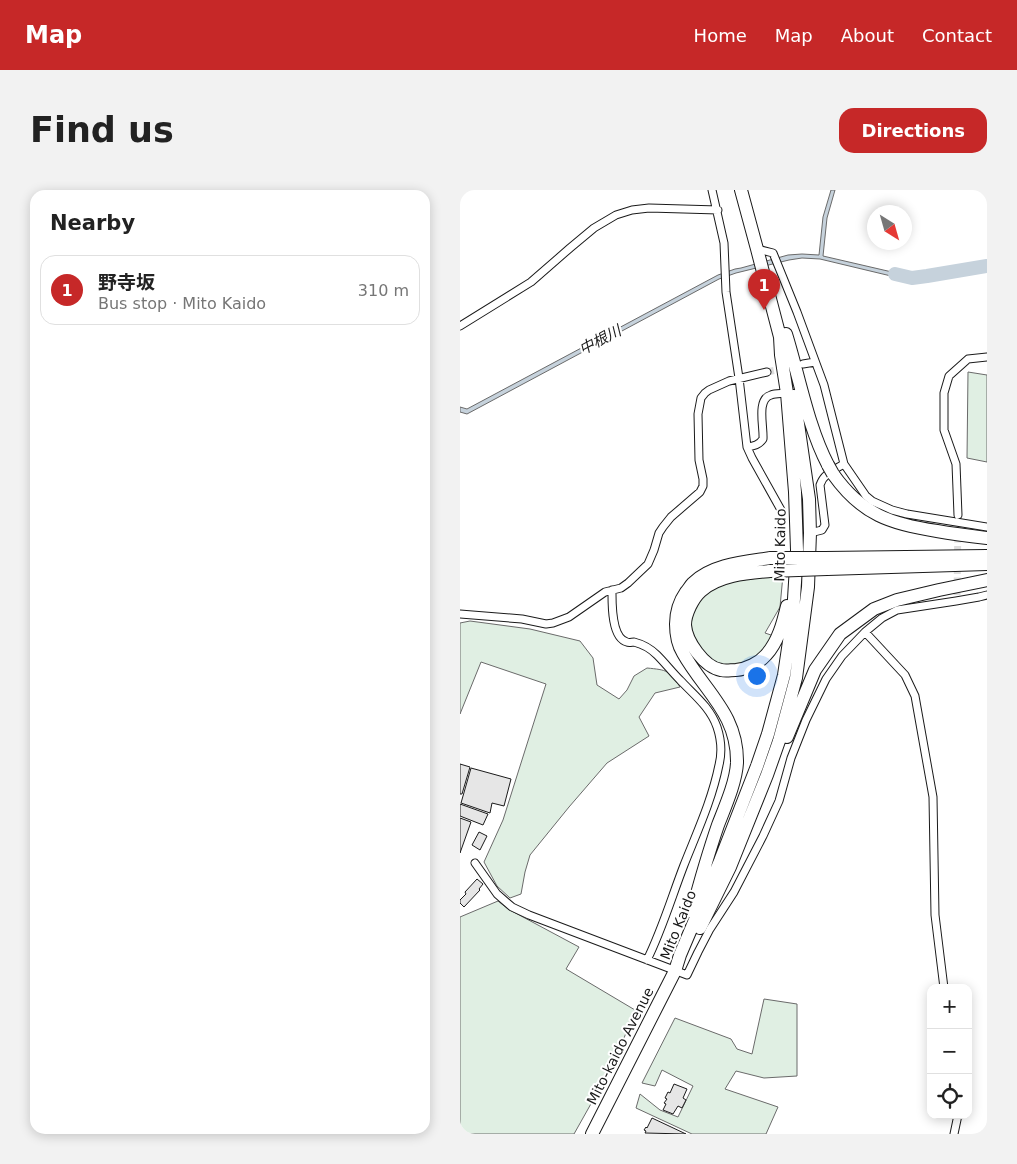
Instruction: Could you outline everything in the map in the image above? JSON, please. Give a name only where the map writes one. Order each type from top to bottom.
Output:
[{"type":"highway","name":"Mito Kaido","points":[[675,971],[684,959],[730,867],[779,742],[796,678],[808,587],[809,498],[797,409],[786,351],[780,337],[758,249],[740,190]]},
{"type":"highway","points":[[772,308],[785,329],[820,447],[831,470],[847,492],[860,504],[884,519],[915,528],[987,538]]},
{"type":"highway","name":"Mito Kaido","points":[[675,971],[720,861],[768,734],[784,674],[793,615],[797,550],[795,492],[787,393],[780,337]]},
{"type":"highway","points":[[770,564],[713,583],[700,591],[691,604],[685,624],[687,634],[699,655],[712,667],[721,670],[748,668],[765,657],[772,648],[787,606],[796,522]]},
{"type":"highway","points":[[826,563],[987,556]]},
{"type":"highway","points":[[688,936],[705,864],[728,800],[737,764],[735,742],[727,717],[720,704],[682,651],[676,629],[676,619],[677,608],[683,596],[693,584],[705,575],[723,567],[826,563],[987,564]]},
{"type":"highway","points":[[753,811],[774,770],[815,670],[840,634],[874,609],[897,600],[987,580]]},
{"type":"highway","name":"Mito-kaido Avenue","points":[[592,1134],[675,971]]},
{"type":"street","points":[[712,190],[724,243],[726,292],[748,447],[781,510]]},
{"type":"street","points":[[460,326],[531,282],[594,228],[616,215],[632,210],[649,208],[718,210]]},
{"type":"street","points":[[758,249],[773,253],[824,386],[844,464],[866,496],[872,501],[892,510],[915,516],[987,526]]},
{"type":"street","points":[[958,515],[956,464],[944,430],[944,393],[949,376],[968,359],[987,357]]},
{"type":"street","points":[[803,364],[815,362]]},
{"type":"street","points":[[460,614],[522,619],[546,624],[553,623],[569,617],[598,597],[621,588],[628,583],[648,564],[663,527],[671,517],[700,492],[703,486],[699,460],[698,414],[701,398],[709,390],[729,381],[766,372]]},
{"type":"street","points":[[748,447],[759,444],[763,439],[762,403],[764,399],[770,395],[787,393]]},
{"type":"street","points":[[810,533],[822,530],[825,525],[821,482],[826,474],[844,464]]},
{"type":"street","points":[[612,590],[612,610],[615,628],[620,638],[625,642],[635,642],[647,647],[657,654],[684,686],[709,710],[717,728],[721,749],[719,764],[706,809],[647,960]]},
{"type":"street","points":[[475,863],[497,894],[512,907],[687,975],[710,929],[734,892],[763,836],[779,801],[791,758],[806,720],[826,679],[842,656],[865,632],[882,618],[897,610],[957,598],[987,595]]},
{"type":"street","points":[[865,632],[905,675],[915,696],[933,797],[935,915],[944,984]]},
{"type":"street","points":[[954,1134],[957,1119]]},
{"type":"green space","points":[[968,372],[987,375],[987,462],[967,458]]},
{"type":"green space","points":[[783,575],[780,607],[765,633],[774,636],[763,652],[746,663],[724,665],[713,661],[705,655],[693,638],[691,624],[691,616],[698,601],[710,589],[726,582]]},
{"type":"green space","points":[[470,621],[530,629],[580,641],[593,658],[597,685],[619,699],[627,690],[634,676],[647,668],[667,672],[680,687],[655,693],[639,717],[649,736],[607,763],[569,807],[530,855],[521,894],[510,898],[497,886],[484,862],[503,820],[546,684],[481,662],[460,714],[460,623]]},
{"type":"green space","points":[[498,901],[508,909],[579,947],[566,969],[635,1010],[615,1061],[574,1134],[460,1134],[460,917]]},
{"type":"green space","points":[[764,999],[797,1004],[797,1076],[764,1078],[736,1071],[725,1089],[778,1107],[766,1134],[692,1134],[636,1108],[640,1094],[660,1110],[678,1117],[693,1086],[662,1070],[655,1086],[642,1083],[675,1018],[731,1039],[737,1049],[752,1054]]},
{"type":"water","points":[[831,190],[835,190],[827,218],[823,256],[913,275],[912,280],[820,259],[802,258],[736,273],[719,279],[467,414],[460,412],[460,407],[467,409],[718,275],[788,255],[819,255],[823,217]]},
{"type":"building","points":[[460,764],[470,767],[462,794],[460,794]]},
{"type":"building","points":[[471,768],[511,779],[504,806],[492,803],[490,813],[461,803]]},
{"type":"building","points":[[460,804],[488,814],[483,825],[460,816]]},
{"type":"building","points":[[460,818],[471,822],[460,853]]},
{"type":"building","points":[[479,832],[487,836],[480,850],[472,845]]},
{"type":"building","points":[[477,879],[483,884],[480,890],[464,907],[460,900]]},
{"type":"building","points":[[674,1084],[687,1089],[683,1098],[686,1100],[682,1108],[678,1106],[673,1114],[663,1110],[667,1099],[665,1098],[668,1092],[670,1093]]},
{"type":"building","points":[[652,1118],[686,1134],[645,1133],[646,1131],[644,1130]]},
{"type":"waterway","name":"中根川","points":[[895,274],[912,278],[987,266]]},
{"type":"tunnel","points":[[767,372],[785,368]]},
{"type":"tunnel","points":[[957,595],[958,518]]},
{"type":"place","name":"野寺坂","points":[[764,310]]}]
